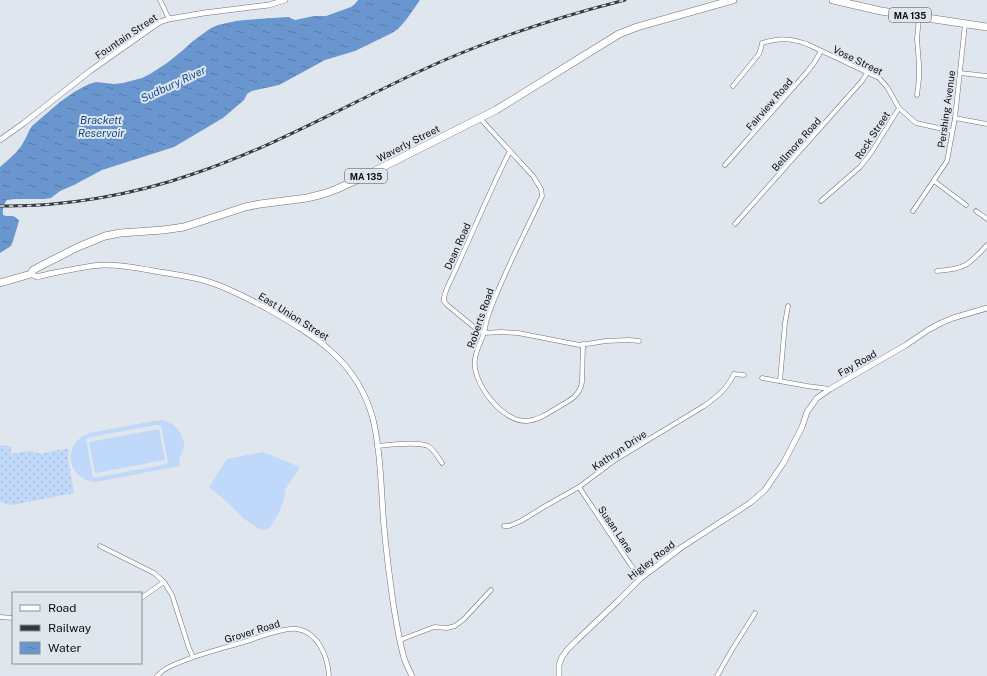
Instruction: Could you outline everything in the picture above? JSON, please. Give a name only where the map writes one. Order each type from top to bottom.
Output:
[{"type":"main road","name":"Waverly Street","points":[[31,274],[33,270],[69,251],[105,236],[120,233],[184,227],[244,207],[307,198],[323,194],[354,181],[510,102],[625,31],[733,0]]},
{"type":"main road","name":"MA 135","points":[[833,0],[919,17],[987,27]]},
{"type":"main road","name":"MA 135","points":[[0,283],[31,274]]},
{"type":"street","points":[[160,0],[170,19]]},
{"type":"street","name":"Fountain Street","points":[[0,140],[90,71],[160,22],[210,12],[269,5],[285,0]]},
{"type":"street","points":[[917,95],[919,79],[917,39],[919,17]]},
{"type":"street","name":"Pershing Avenue","points":[[913,211],[947,161],[955,118],[965,24]]},
{"type":"street","name":"Vose Street","points":[[732,86],[758,54],[762,43],[778,39],[794,40],[807,44],[879,78],[885,84],[899,108],[916,123],[952,131]]},
{"type":"street","name":"Fairview Road","points":[[725,165],[807,72],[821,51]]},
{"type":"street","name":"Bellmore Road","points":[[735,224],[862,81],[867,73]]},
{"type":"street","points":[[960,73],[987,76]]},
{"type":"street","name":"Rock Street","points":[[822,201],[860,167],[871,153],[899,108]]},
{"type":"street","name":"Roberts Road","points":[[480,118],[533,176],[542,189],[542,196],[499,288],[487,320],[475,359],[475,371],[480,383],[494,404],[504,413],[516,419],[526,421],[534,420],[564,404],[581,389],[583,344]]},
{"type":"street","points":[[955,118],[987,124]]},
{"type":"street","name":"Dean Road","points":[[484,333],[474,327],[447,305],[444,301],[444,297],[478,218],[510,151]]},
{"type":"street","points":[[934,181],[966,205]]},
{"type":"street","points":[[976,211],[987,219]]},
{"type":"street","points":[[937,271],[956,269],[963,266],[975,258],[987,245]]},
{"type":"street","name":"East Union Street","points":[[31,274],[37,277],[106,264],[132,267],[206,281],[230,289],[246,297],[313,336],[329,348],[344,364],[354,378],[365,397],[372,418],[381,480],[385,542],[392,595],[404,659],[412,676]]},
{"type":"street","points":[[780,381],[785,322],[788,306]]},
{"type":"street","name":"Fay Road","points":[[775,477],[795,443],[807,412],[817,398],[941,323],[987,308]]},
{"type":"street","points":[[484,333],[518,333],[549,338],[569,344],[629,340],[639,341]]},
{"type":"street","name":"Kathryn Drive","points":[[504,526],[509,526],[521,521],[579,487],[615,460],[717,397],[729,385],[734,374],[744,375]]},
{"type":"street","points":[[762,378],[830,389]]},
{"type":"street","points":[[377,446],[423,444],[432,450],[442,463]]},
{"type":"street","name":"Higley Road","points":[[559,676],[559,665],[567,650],[641,578],[682,547],[750,503],[765,490],[775,477]]},
{"type":"street","name":"Susan Lane","points":[[579,487],[630,564],[641,578]]},
{"type":"street","points":[[100,546],[154,573],[164,582],[172,595],[193,657]]},
{"type":"street","points":[[142,597],[164,582]]},
{"type":"street","points":[[400,640],[434,627],[447,628],[456,626],[464,620],[491,590]]},
{"type":"street","points":[[717,676],[755,613]]},
{"type":"street","points":[[0,616],[12,618]]},
{"type":"street","name":"Grover Road","points":[[157,676],[169,667],[193,657],[282,630],[297,628],[312,636],[323,649],[328,676]]},
{"type":"shaded area","points":[[154,421],[167,421],[175,426],[181,434],[184,448],[179,460],[180,466],[96,482],[86,480],[78,475],[73,468],[71,452],[74,444],[81,438],[90,433]],"holes":[[[161,425],[168,463],[93,477],[86,439]]]},
{"type":"shaded area","points":[[159,429],[165,460],[95,473],[89,442]]},
{"type":"shaded area","points":[[0,445],[11,447],[11,454],[32,451],[41,454],[69,449],[68,458],[74,493],[12,505],[8,505],[0,501]]},
{"type":"shaded area","points":[[263,452],[300,467],[285,490],[282,505],[270,528],[261,530],[244,519],[209,487],[227,459]]},
{"type":"water","name":"Brackett Reservoir","points":[[358,0],[420,0],[406,20],[392,33],[355,51],[325,60],[279,85],[252,91],[247,94],[244,100],[223,118],[174,147],[102,170],[60,191],[51,198],[7,200],[3,215],[13,216],[19,221],[11,246],[0,253],[0,167],[18,150],[32,126],[74,92],[96,82],[114,84],[142,78],[167,63],[193,41],[211,28],[218,25],[245,20],[288,17],[295,20],[314,16],[326,16],[351,7]]},
{"type":"railway","points":[[0,206],[24,206],[73,202],[98,198],[146,188],[193,174],[222,164],[279,140],[418,72],[468,50],[572,14],[625,0]]},
{"type":"water label","name":"Sudbury River","points":[[173,84]]}]
